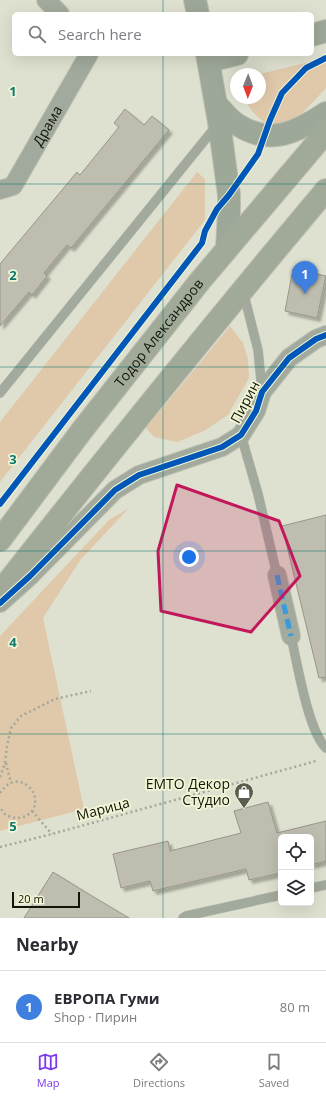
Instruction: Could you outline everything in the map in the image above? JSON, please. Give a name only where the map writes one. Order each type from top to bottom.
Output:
[{"type":"main road","name":"Тодор Александров","points":[[0,540],[83,429],[200,280],[326,132]]},
{"type":"main road","points":[[0,592],[112,450],[242,290],[326,190]]},
{"type":"street","points":[[46,0],[58,12]]},
{"type":"street","points":[[195,0],[198,12]]},
{"type":"street","points":[[314,34],[326,31]]},
{"type":"street","name":"Драма","points":[[0,190],[13,186],[88,56]]},
{"type":"street","points":[[222,56],[208,58],[229,195],[227,248]]},
{"type":"street","points":[[217,113],[230,119],[238,125],[263,135],[278,136],[290,134],[326,113]]},
{"type":"street","name":"Пирин","points":[[241,435],[256,411],[262,392],[288,358],[316,339],[326,335]]},
{"type":"street","points":[[0,603],[30,576],[115,490],[139,475],[222,446],[241,435]]},
{"type":"street","points":[[277,575],[291,636]]},
{"type":"lane","points":[[0,393],[217,113]]},
{"type":"lane","points":[[242,290],[258,350],[262,392]]},
{"type":"lane","points":[[241,435],[258,494],[277,575]]},
{"type":"lane","points":[[291,636],[310,720],[322,745],[326,748]]},
{"type":"lane","points":[[314,887],[326,885]]},
{"type":"lane","points":[[183,918],[186,916],[278,896]]},
{"type":"path","points":[[0,777],[5,763],[6,746],[11,728],[21,716],[54,699],[91,691]]},
{"type":"path","points":[[5,763],[11,783]]},
{"type":"path","points":[[0,793],[6,785],[15,781],[26,783],[33,791],[36,801],[32,811],[24,818],[13,818],[4,814],[0,806]]},
{"type":"path","points":[[32,811],[52,834]]},
{"type":"highlighted area","points":[[177,485],[279,521],[300,576],[251,632],[161,611],[158,551]]},
{"type":"shaded area","points":[[326,58],[326,88],[296,120],[273,127],[260,119],[248,104],[266,104],[266,73]]},
{"type":"shaded area","points":[[197,172],[205,179],[205,220],[0,482],[0,422]]},
{"type":"shaded area","points":[[230,326],[243,343],[248,359],[249,378],[228,415],[204,431],[177,442],[154,437],[146,428]]},
{"type":"shaded area","points":[[129,508],[81,559],[43,618],[84,809],[0,831],[0,636],[109,520]]},
{"type":"building","points":[[125,109],[144,125],[152,116],[169,130],[71,248],[67,245],[44,273],[47,276],[32,295],[29,292],[0,326],[0,264],[77,172],[80,175],[119,127],[114,123]]},
{"type":"building","points":[[293,269],[326,276],[317,318],[285,311]]},
{"type":"building","points":[[326,515],[326,677],[319,678],[282,526]]},
{"type":"building","points":[[268,802],[277,833],[326,821],[326,861],[314,864],[314,834],[278,834],[278,874],[249,880],[246,869],[153,891],[150,881],[121,888],[113,854],[168,841],[170,851],[241,833],[234,811]]},
{"type":"building","points":[[53,872],[92,896],[129,918],[24,918]]},
{"type":"marked path","points":[[277,575],[291,636]]},
{"type":"cycle path","points":[[0,504],[202,243],[205,231],[217,209],[229,195],[258,154],[270,120],[282,93],[306,68],[326,58]]},
{"type":"cycle path","points":[[0,603],[30,576],[115,490],[139,475],[222,447],[241,435],[256,411],[262,392],[289,358],[316,339],[326,335]]},
{"type":"place","name":"ЕВРОПА Гуми","points":[[305,294]]},
{"type":"place","name":"ЕМТО Декор Студио","points":[[244,809]]}]
